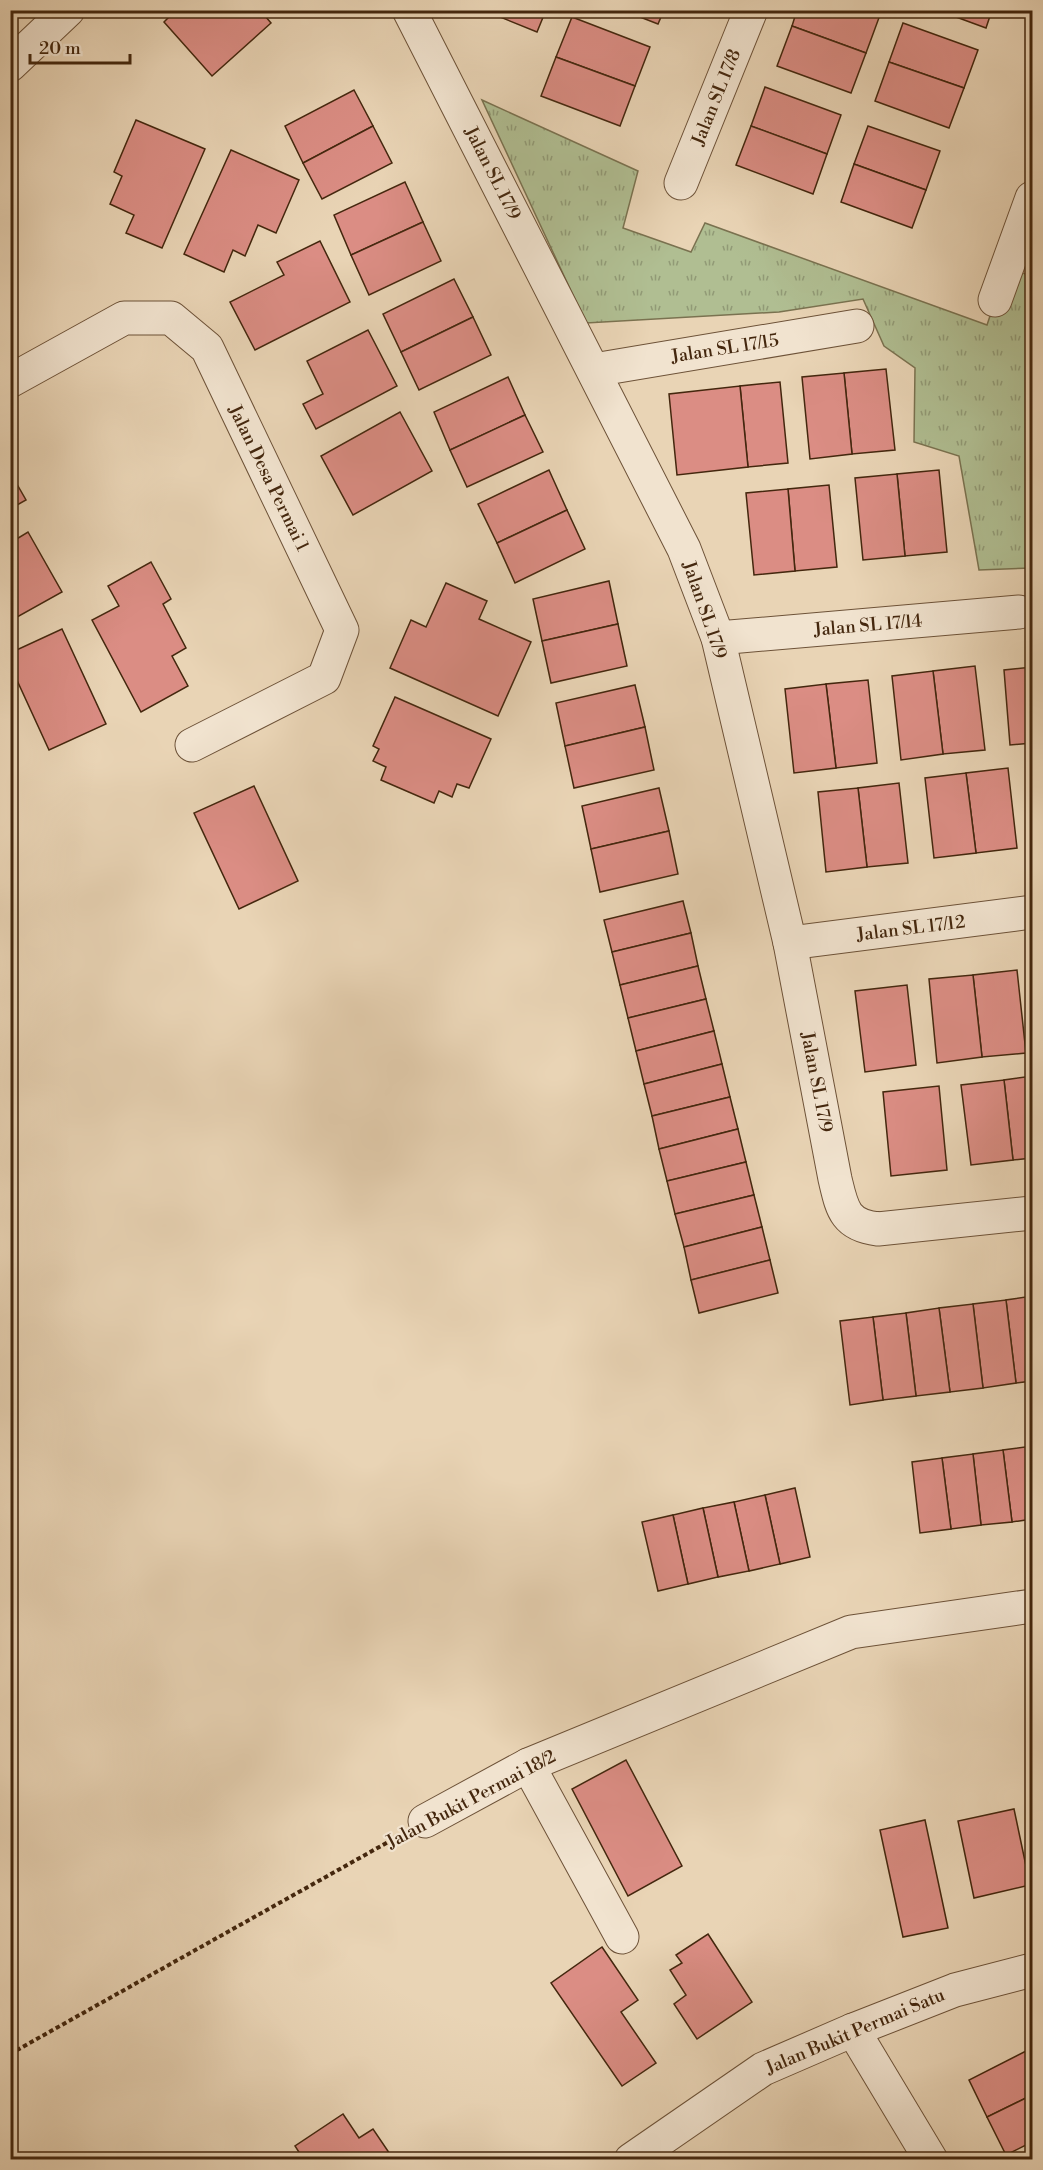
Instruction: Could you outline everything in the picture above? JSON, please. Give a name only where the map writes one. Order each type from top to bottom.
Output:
[{"type":"street","points":[[10,65],[68,10]]},
{"type":"street","name":"Jalan SL 17/9","points":[[409,10],[684,549],[718,638],[790,943],[839,1198],[844,1210],[860,1226],[889,1228],[1032,1213]]},
{"type":"street","name":"Jalan SL 17/8","points":[[681,183],[751,10]]},
{"type":"street","points":[[994,300],[1032,198]]},
{"type":"street","name":"Jalan Desa Permai 1","points":[[10,381],[124,318],[171,318],[207,348],[342,630],[324,678],[192,745]]},
{"type":"street","name":"Jalan SL 17/15","points":[[594,370],[857,326]]},
{"type":"street","name":"Jalan SL 17/14","points":[[718,638],[1019,612]]},
{"type":"street","name":"Jalan SL 17/12","points":[[790,943],[1032,912]]},
{"type":"street","name":"Jalan Bukit Permai 18/2","points":[[425,1821],[528,1765],[851,1632],[1032,1606]]},
{"type":"street","points":[[528,1765],[622,1937]]},
{"type":"street","name":"Jalan Bukit Permai Satu","points":[[631,2160],[763,2069],[955,1989],[1032,1970]]},
{"type":"street","points":[[853,2030],[931,2160]]},
{"type":"path","name":"Jalan Bukit Permai 18/2","points":[[10,2054],[425,1821]]},
{"type":"green space","points":[[482,100],[638,171],[623,228],[691,252],[705,223],[987,325],[1006,268],[1032,276],[1032,568],[979,570],[959,456],[914,442],[915,368],[884,346],[863,299],[779,312],[586,323]]},
{"type":"building","points":[[176,10],[260,10],[271,23],[212,76],[164,22]]},
{"type":"building","points":[[483,10],[546,10],[537,32]]},
{"type":"building","points":[[622,10],[664,10],[658,24]]},
{"type":"building","points":[[797,10],[869,10],[880,15],[866,53],[792,26]]},
{"type":"building","points":[[937,10],[992,10],[986,28]]},
{"type":"building","points":[[572,17],[650,47],[635,86],[556,57]]},
{"type":"building","points":[[903,23],[978,50],[964,88],[889,62]]},
{"type":"building","points":[[792,26],[866,53],[851,93],[777,66]]},
{"type":"building","points":[[556,57],[635,86],[620,126],[541,96]]},
{"type":"building","points":[[889,62],[964,88],[949,128],[875,101]]},
{"type":"building","points":[[765,87],[841,115],[827,154],[751,126]]},
{"type":"building","points":[[354,90],[373,126],[303,163],[285,126]]},
{"type":"building","points":[[136,120],[205,149],[162,248],[126,233],[134,215],[110,204],[122,176],[114,172]]},
{"type":"building","points":[[373,126],[392,163],[322,199],[303,163]]},
{"type":"building","points":[[751,126],[827,154],[813,194],[736,165]]},
{"type":"building","points":[[868,126],[940,151],[926,190],[854,164]]},
{"type":"building","points":[[231,150],[299,180],[276,233],[258,225],[245,256],[233,250],[224,272],[184,254]]},
{"type":"building","points":[[854,164],[926,190],[912,228],[841,202]]},
{"type":"building","points":[[405,182],[423,222],[351,255],[334,215]]},
{"type":"building","points":[[423,222],[441,261],[369,295],[351,255]]},
{"type":"building","points":[[320,241],[350,302],[255,350],[230,302],[284,275],[277,262]]},
{"type":"building","points":[[454,279],[473,317],[401,352],[383,314]]},
{"type":"building","points":[[473,317],[491,355],[419,390],[401,352]]},
{"type":"building","points":[[368,330],[397,386],[316,429],[303,404],[323,394],[307,361]]},
{"type":"building","points":[[886,369],[895,450],[852,454],[844,373]]},
{"type":"building","points":[[844,373],[852,454],[810,459],[802,377]]},
{"type":"building","points":[[508,377],[525,415],[450,450],[434,412]]},
{"type":"building","points":[[780,382],[788,463],[748,467],[740,386]]},
{"type":"building","points":[[740,386],[748,467],[677,475],[669,394]]},
{"type":"building","points":[[400,412],[432,471],[353,515],[321,456]]},
{"type":"building","points":[[525,415],[543,452],[467,487],[450,450]]},
{"type":"building","points":[[549,470],[567,510],[497,543],[478,504]]},
{"type":"building","points":[[939,470],[947,552],[905,556],[897,474]]},
{"type":"building","points":[[10,472],[26,500],[10,509]]},
{"type":"building","points":[[897,474],[905,556],[863,560],[855,478]]},
{"type":"building","points":[[829,485],[837,567],[795,571],[788,489]]},
{"type":"building","points":[[788,489],[795,571],[754,575],[746,493]]},
{"type":"building","points":[[567,510],[585,549],[515,583],[497,543]]},
{"type":"building","points":[[28,532],[62,592],[10,621],[10,543]]},
{"type":"building","points":[[151,562],[171,599],[163,604],[186,648],[172,656],[188,686],[141,712],[92,620],[119,606],[108,586]]},
{"type":"building","points":[[609,581],[618,624],[542,641],[533,599]]},
{"type":"building","points":[[446,583],[487,601],[479,619],[531,642],[498,716],[390,668],[411,620],[426,627]]},
{"type":"building","points":[[618,624],[627,666],[551,683],[542,641]]},
{"type":"building","points":[[62,629],[106,724],[49,750],[10,665],[10,653]]},
{"type":"building","points":[[975,666],[985,750],[943,754],[933,671]]},
{"type":"building","points":[[1032,667],[1032,743],[1010,745],[1004,670]]},
{"type":"building","points":[[933,671],[943,754],[901,760],[892,676]]},
{"type":"building","points":[[868,680],[877,763],[836,768],[826,684]]},
{"type":"building","points":[[826,684],[836,768],[794,773],[785,689]]},
{"type":"building","points":[[635,685],[645,727],[565,746],[556,703]]},
{"type":"building","points":[[395,697],[491,739],[469,788],[457,784],[452,797],[439,791],[434,803],[381,780],[386,767],[373,761],[379,749],[373,746]]},
{"type":"building","points":[[645,727],[654,770],[574,788],[565,746]]},
{"type":"building","points":[[1008,768],[1017,848],[976,853],[966,773]]},
{"type":"building","points":[[966,773],[976,853],[934,858],[925,778]]},
{"type":"building","points":[[899,783],[908,863],[867,867],[858,788]]},
{"type":"building","points":[[254,786],[298,881],[239,909],[194,813]]},
{"type":"building","points":[[659,788],[669,831],[591,849],[582,806]]},
{"type":"building","points":[[858,788],[867,867],[826,872],[818,792]]},
{"type":"building","points":[[669,831],[678,874],[600,892],[591,849]]},
{"type":"building","points":[[683,901],[691,933],[612,952],[604,920]]},
{"type":"building","points":[[691,933],[698,966],[620,985],[612,952]]},
{"type":"building","points":[[698,966],[706,999],[628,1018],[620,985]]},
{"type":"building","points":[[1017,970],[1026,1053],[982,1057],[973,975]]},
{"type":"building","points":[[973,975],[982,1057],[937,1063],[929,979]]},
{"type":"building","points":[[907,985],[916,1065],[865,1072],[855,991]]},
{"type":"building","points":[[706,999],[714,1031],[636,1051],[628,1018]]},
{"type":"building","points":[[714,1031],[722,1064],[644,1084],[636,1051]]},
{"type":"building","points":[[722,1064],[730,1097],[652,1116],[644,1084]]},
{"type":"building","points":[[1032,1076],[1032,1158],[1013,1160],[1004,1080]]},
{"type":"building","points":[[1004,1080],[1013,1160],[971,1165],[961,1085]]},
{"type":"building","points":[[939,1086],[947,1170],[891,1176],[883,1092]]},
{"type":"building","points":[[730,1097],[738,1129],[659,1149],[652,1116]]},
{"type":"building","points":[[738,1129],[746,1162],[667,1181],[659,1149]]},
{"type":"building","points":[[746,1162],[754,1195],[675,1214],[667,1181]]},
{"type":"building","points":[[754,1195],[762,1227],[684,1247],[675,1214]]},
{"type":"building","points":[[762,1227],[770,1260],[691,1280],[684,1247]]},
{"type":"building","points":[[770,1260],[778,1293],[699,1313],[691,1280]]},
{"type":"building","points":[[1032,1296],[1032,1381],[1016,1383],[1006,1300]]},
{"type":"building","points":[[1006,1300],[1016,1383],[983,1388],[973,1304]]},
{"type":"building","points":[[973,1304],[983,1388],[950,1392],[939,1308]]},
{"type":"building","points":[[939,1308],[950,1392],[916,1396],[906,1313]]},
{"type":"building","points":[[906,1313],[916,1396],[883,1400],[873,1317]]},
{"type":"building","points":[[873,1317],[883,1400],[850,1405],[840,1321]]},
{"type":"building","points":[[1032,1446],[1032,1519],[1012,1522],[1003,1450]]},
{"type":"building","points":[[1003,1450],[1012,1522],[981,1525],[973,1454]]},
{"type":"building","points":[[973,1454],[981,1525],[951,1529],[942,1458]]},
{"type":"building","points":[[942,1458],[951,1529],[920,1533],[912,1462]]},
{"type":"building","points":[[795,1488],[810,1557],[780,1564],[765,1495]]},
{"type":"building","points":[[765,1495],[780,1564],[749,1571],[734,1502]]},
{"type":"building","points":[[734,1502],[749,1571],[718,1577],[703,1508]]},
{"type":"building","points":[[703,1508],[718,1577],[688,1584],[673,1515]]},
{"type":"building","points":[[673,1515],[688,1584],[658,1591],[642,1522]]},
{"type":"building","points":[[626,1760],[682,1866],[628,1896],[572,1789]]},
{"type":"building","points":[[1014,1809],[1030,1885],[974,1898],[958,1821]]},
{"type":"building","points":[[925,1820],[948,1928],[903,1937],[880,1830]]},
{"type":"building","points":[[708,1934],[752,2002],[697,2039],[674,2004],[686,1995],[670,1970],[682,1963],[676,1955]]},
{"type":"building","points":[[602,1947],[638,2000],[621,2012],[656,2063],[622,2086],[551,1983]]},
{"type":"building","points":[[1032,2048],[1032,2095],[987,2117],[969,2080]]},
{"type":"building","points":[[1032,2095],[1032,2142],[1006,2155],[987,2117]]},
{"type":"building","points":[[343,2114],[359,2138],[373,2129],[394,2160],[304,2160],[295,2146]]}]
